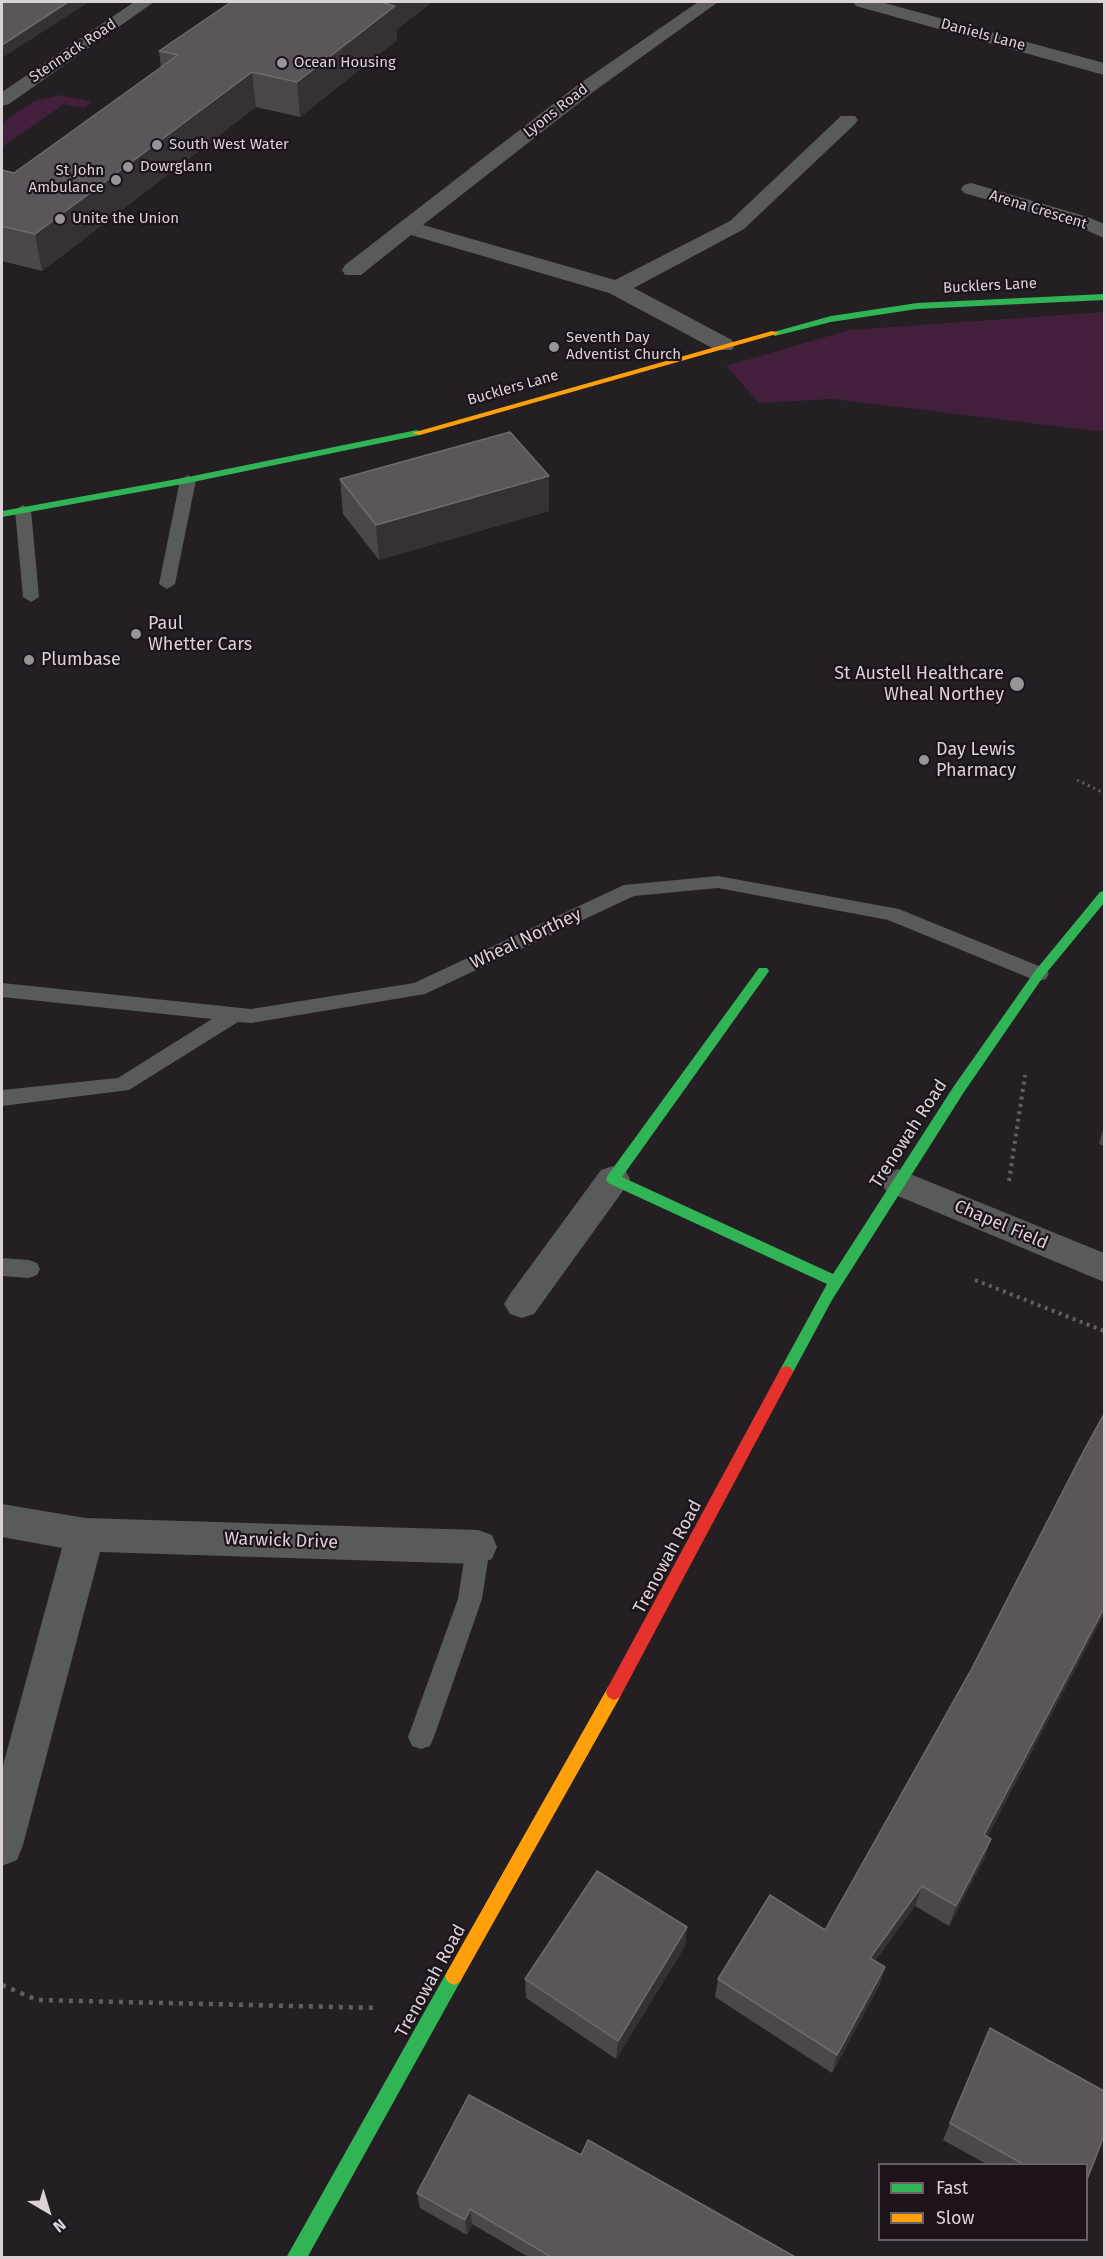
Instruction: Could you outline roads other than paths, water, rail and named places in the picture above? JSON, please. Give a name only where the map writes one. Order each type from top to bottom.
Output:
[{"type":"street","name":"Stennack Road","points":[[2,100],[146,2]]},
{"type":"street","name":"Lyons Road","points":[[353,270],[586,88],[709,2]]},
{"type":"street","name":"Daniels Lane","points":[[862,2],[1104,69]]},
{"type":"street","points":[[617,288],[737,225],[848,120]]},
{"type":"street","name":"Arena Crescent","points":[[971,189],[1081,221],[1104,232]]},
{"type":"street","points":[[409,228],[617,288],[724,345]]},
{"type":"street","name":"Bucklers Lane","points":[[2,514],[188,480],[413,434],[724,345],[831,319],[917,306],[1104,297]]},
{"type":"street","name":"Trenowah Road","points":[[296,2258],[651,1626],[837,1282],[898,1182],[959,1089],[1039,974],[1104,895]]},
{"type":"street","points":[[522,1304],[763,971]]},
{"type":"street","points":[[613,1179],[837,1282]]},
{"type":"street","name":"Chapel Field","points":[[898,1182],[1104,1268]]},
{"type":"street","name":"Warwick Drive","points":[[2,1521],[85,1535],[478,1547]]},
{"type":"street","points":[[2,1845],[85,1535]]},
{"type":"lane","points":[[167,584],[188,480]]},
{"type":"lane","points":[[23,510],[31,597]]},
{"type":"lane","name":"Wheal Northey","points":[[2,990],[251,1016],[418,989],[631,890],[718,882],[892,914],[1039,974]]},
{"type":"lane","points":[[2,1098],[122,1085],[235,1014]]},
{"type":"lane","points":[[2,1267],[29,1269]]},
{"type":"lane","points":[[421,1737],[470,1599],[478,1547]]},
{"type":"place","name":"Ocean Housing","points":[[282,63]]},
{"type":"place","name":"South West Water","points":[[157,145]]},
{"type":"place","name":"Dowrglann","points":[[128,167]]},
{"type":"place","name":"St John Ambulance","points":[[116,180]]},
{"type":"place","name":"Unite the Union","points":[[60,219]]},
{"type":"place","name":"Seventh Day Adventist Church","points":[[554,347]]},
{"type":"place","name":"Paul Whetter Cars","points":[[136,634]]},
{"type":"place","name":"Plumbase","points":[[29,660]]},
{"type":"place","name":"St Austell Healthcare Wheal Northey","points":[[1017,684]]},
{"type":"place","name":"Day Lewis Pharmacy","points":[[924,760]]}]
